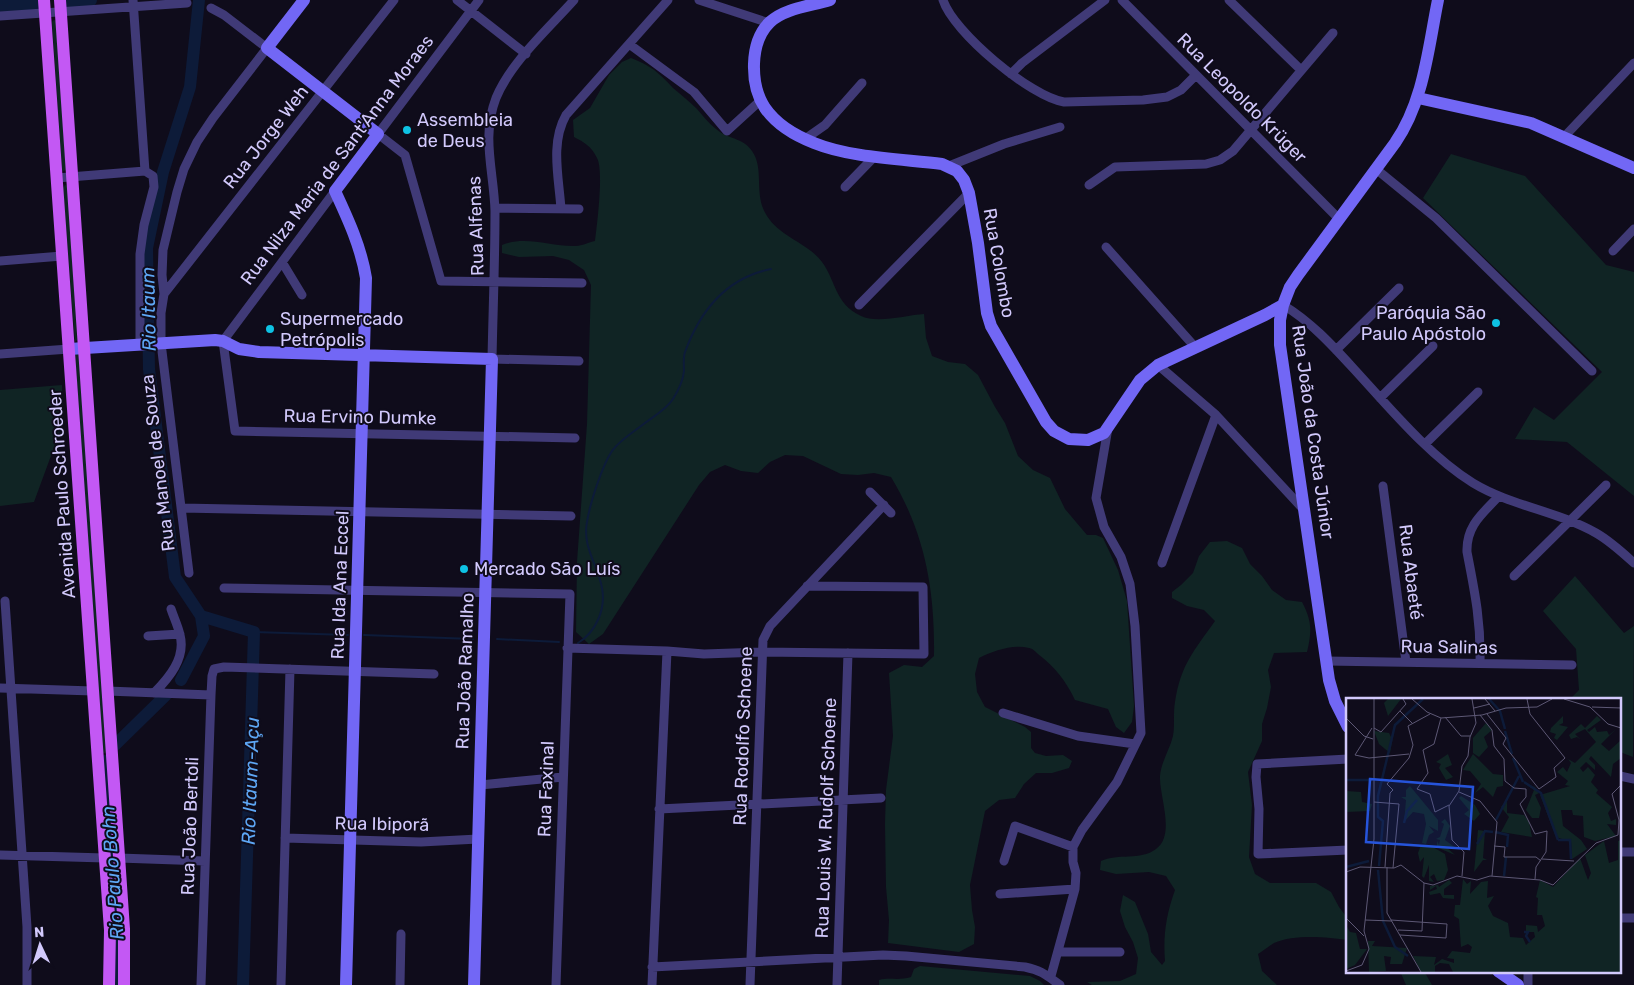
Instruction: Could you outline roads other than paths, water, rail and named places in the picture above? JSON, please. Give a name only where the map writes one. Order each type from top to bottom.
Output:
[{"type":"main road","name":"Avenida Paulo Schroeder","points":[[44,0],[105,858],[110,938],[109,985]]},
{"type":"main road","name":"Avenida Paulo Schroeder","points":[[60,6],[125,941],[124,985]]},
{"type":"main road","points":[[97,745],[101,748],[111,745]]},
{"type":"street","name":"Rua Manoel de Souza","points":[[189,573],[182,508],[150,343],[161,312],[164,294],[162,275],[165,236],[184,169],[197,142],[304,0]]},
{"type":"street","name":"Rua Jorge Weh","points":[[164,294],[394,0]]},
{"type":"street","points":[[457,0],[526,54]]},
{"type":"street","name":"Rua Nilza Maria de Sant'Anna Moraes","points":[[223,341],[479,0]]},
{"type":"street","name":"Rua Alfenas","points":[[492,359],[495,208],[488,146],[492,111],[496,98],[508,76],[574,0]]},
{"type":"street","points":[[560,209],[556,146],[566,115],[668,0]]},
{"type":"street","points":[[699,0],[768,23]]},
{"type":"street","points":[[943,0],[949,14],[986,52],[1011,74],[1048,98],[1064,102],[1143,100],[1167,97],[1181,90],[1196,75]]},
{"type":"street","points":[[1011,74],[1105,0]]},
{"type":"street","name":"Rua Leopoldo Krüger","points":[[1122,0],[1339,219]]},
{"type":"street","points":[[1229,0],[1301,70]]},
{"type":"street","name":"Rua João da Costa Júnior","points":[[1346,724],[1332,693],[1326,661],[1306,512],[1280,345],[1280,320],[1290,287],[1403,132],[1409,121],[1418,98],[1437,0]]},
{"type":"street","points":[[822,1],[787,12],[768,23],[761,34],[754,52],[754,71],[761,100],[765,108],[775,120],[805,139],[834,149],[949,166],[1004,144],[1060,128]]},
{"type":"street","points":[[0,16],[45,13],[60,6],[187,3]]},
{"type":"street","points":[[133,4],[145,171]]},
{"type":"street","points":[[211,8],[224,15],[405,155],[441,281],[582,283]]},
{"type":"street","points":[[1090,185],[1116,167],[1206,164],[1220,160],[1232,151],[1251,130],[1333,33]]},
{"type":"street","points":[[629,44],[694,92],[727,131],[761,100]]},
{"type":"street","points":[[1564,137],[1634,63]]},
{"type":"street","points":[[805,139],[825,125],[862,84]]},
{"type":"street","points":[[1418,98],[1520,120],[1539,126],[1634,168]]},
{"type":"street","points":[[845,187],[875,156]]},
{"type":"street","name":"Rua Colombo","points":[[949,166],[961,176],[969,193],[988,319],[1038,410],[1054,431],[1069,439],[1079,441],[1094,439],[1108,428],[1140,380],[1158,364],[1283,305]]},
{"type":"street","points":[[1376,169],[1436,218],[1592,371]]},
{"type":"street","points":[[57,178],[145,171],[153,176],[154,183],[144,225],[140,254],[150,343]]},
{"type":"street","name":"Rua Ida Ana Eccel","points":[[336,191],[348,217],[364,264],[366,284],[346,985]]},
{"type":"street","points":[[859,305],[969,193]]},
{"type":"street","points":[[495,208],[579,209]]},
{"type":"street","points":[[1613,251],[1634,229]]},
{"type":"street","points":[[1106,247],[1195,347]]},
{"type":"street","points":[[0,261],[62,256]]},
{"type":"street","points":[[282,262],[302,295]]},
{"type":"street","points":[[1336,350],[1399,288]]},
{"type":"street","points":[[1283,305],[1301,317],[1336,350],[1425,444],[1464,477],[1499,496],[1570,521],[1604,538],[1634,563]]},
{"type":"street","points":[[0,354],[204,340],[223,341],[238,349],[247,351],[579,361]]},
{"type":"street","name":"Rua Ervino Dumke","points":[[223,341],[235,431],[575,438]]},
{"type":"street","points":[[1380,398],[1434,346]]},
{"type":"street","name":"Rua João Ramalho","points":[[474,985],[492,359]]},
{"type":"street","points":[[1158,364],[1216,415],[1306,512]]},
{"type":"street","points":[[1425,444],[1478,392]]},
{"type":"street","points":[[1162,563],[1216,415]]},
{"type":"street","points":[[1051,976],[1075,889],[1076,873],[1073,862],[1073,846],[1082,830],[1117,782],[1140,736],[1141,728],[1131,590],[1121,557],[1104,527],[1096,498],[1108,428]]},
{"type":"street","points":[[1514,576],[1606,485]]},
{"type":"street","name":"Rua Abaeté","points":[[1383,486],[1406,662]]},
{"type":"street","points":[[870,492],[892,512]]},
{"type":"street","points":[[1480,663],[1481,635],[1479,611],[1466,542],[1471,527],[1499,496]]},
{"type":"street","name":"Rua Rodolfo Schoene","points":[[750,985],[763,640],[770,626],[884,505]]},
{"type":"street","points":[[182,508],[571,516]]},
{"type":"street","points":[[568,648],[704,654],[762,652],[924,654],[923,587],[807,586]]},
{"type":"street","points":[[224,588],[485,593]]},
{"type":"street","name":"Rua Faxinal","points":[[485,593],[570,594],[556,985]]},
{"type":"street","points":[[5,601],[27,927],[27,985]]},
{"type":"street","points":[[154,693],[166,681],[176,664],[181,648],[180,634],[171,609]]},
{"type":"street","points":[[148,636],[180,634]]},
{"type":"street","points":[[652,985],[667,651]]},
{"type":"street","name":"Rua Louis W. Rudolf Schoene","points":[[837,985],[848,653]]},
{"type":"street","name":"Rua Salinas","points":[[1326,661],[1572,665]]},
{"type":"street","name":"Rua João Bertoli","points":[[201,985],[212,676],[214,669],[218,667],[290,670]]},
{"type":"street","points":[[281,985],[290,670],[434,674]]},
{"type":"street","points":[[0,688],[93,691]]},
{"type":"street","points":[[108,691],[211,694]]},
{"type":"street","points":[[1003,713],[1078,736],[1135,744]]},
{"type":"street","points":[[1346,759],[1257,764],[1256,778],[1259,809],[1258,854],[1346,850]]},
{"type":"street","points":[[480,785],[563,777]]},
{"type":"street","points":[[660,808],[881,798]]},
{"type":"street","points":[[1004,861],[1015,826],[1073,846]]},
{"type":"street","name":"Rua Ibiporã","points":[[285,838],[421,842],[478,839]]},
{"type":"street","points":[[0,855],[105,858]]},
{"type":"street","points":[[119,858],[205,861]]},
{"type":"street","points":[[1000,894],[1075,889]]},
{"type":"street","points":[[400,985],[401,934]]},
{"type":"street","points":[[1058,952],[1120,952]]},
{"type":"street","points":[[652,967],[838,957],[906,956],[1025,967],[1051,976],[1060,985]]},
{"type":"street","points":[[1499,972],[1518,985]]},
{"type":"street","points":[[1528,972],[1528,985]]},
{"type":"waterway","points":[[66,2],[91,0]]},
{"type":"waterway","name":"Rio Itaum","points":[[181,680],[204,636],[201,616],[175,577],[149,369],[147,248],[163,172],[190,87],[199,0]]},
{"type":"waterway","points":[[0,6],[38,4]]},
{"type":"waterway","points":[[578,643],[590,633],[601,612],[602,588],[588,548],[586,531],[600,475],[608,458],[615,447],[673,399],[683,378],[684,354],[691,337],[698,323],[717,298],[741,280],[755,273],[771,269]]},
{"type":"waterway","name":"Rio Itaum-Açu","points":[[201,616],[254,632],[243,985]]},
{"type":"waterway","points":[[254,632],[348,635]]},
{"type":"waterway","points":[[364,635],[473,639]]},
{"type":"waterway","points":[[497,639],[559,642]]},
{"type":"waterway","name":"Rio Paulo Bohn","points":[[115,745],[166,695]]},
{"type":"waterway","name":"Rio Paulo Bohn","points":[[105,761],[117,945],[116,985]]},
{"type":"place","name":"Assembleia de Deus","points":[[407,130]]},
{"type":"place","name":"Paróquia São Paulo Apóstolo","points":[[1496,323]]},
{"type":"place","name":"Supermercado Petrópolis","points":[[270,329]]},
{"type":"place","name":"Mercado São Luís","points":[[464,569]]}]
